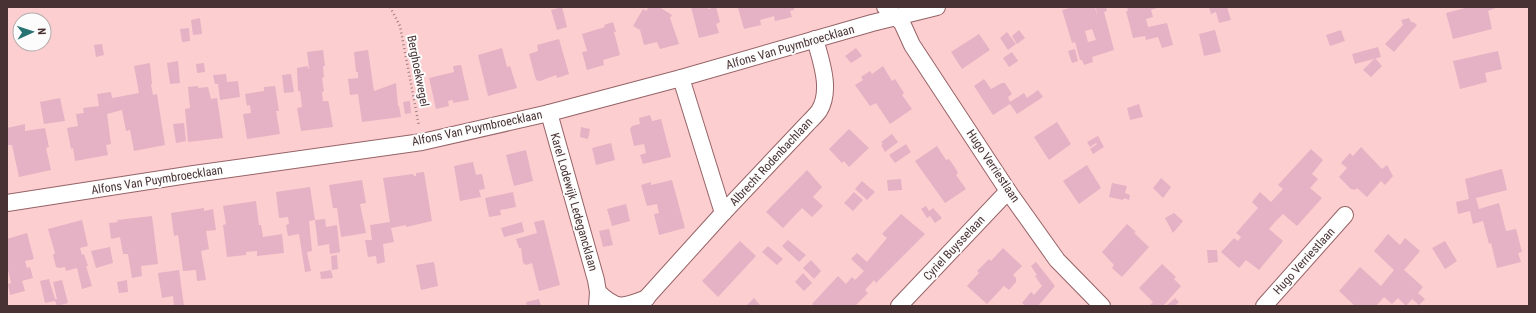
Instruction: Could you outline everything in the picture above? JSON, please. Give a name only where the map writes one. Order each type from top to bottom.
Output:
[{"type":"street","name":"Alfons Van Puymbroecklaan","points":[[7,203],[194,174],[422,142],[549,113],[681,78],[815,39],[891,12],[937,7]]},
{"type":"street","name":"Hugo Verriestlaan","points":[[891,12],[902,23],[912,46],[1008,191],[1057,260],[1102,306]]},
{"type":"street","name":"Albrecht Rodenbachlaan","points":[[597,299],[613,305],[630,305],[643,302],[819,110],[825,92],[821,61],[815,39]]},
{"type":"street","name":"Albrecht Rodenbachlaan","points":[[681,78],[723,213]]},
{"type":"street","name":"Karel Lodewijk Ledegancklaan","points":[[549,113],[597,299]]},
{"type":"street","name":"Cyriel Buysselaan","points":[[899,306],[1008,191]]},
{"type":"street","name":"Hugo Verriestlaan","points":[[1264,306],[1345,215]]},
{"type":"path","name":"Berghoekwegel","points":[[390,7],[400,26],[422,142]]},
{"type":"building","points":[[562,7],[567,27],[557,30],[551,10]]},
{"type":"building","points":[[649,7],[659,7],[672,15],[670,18],[679,44],[660,49],[657,42],[644,45],[640,30],[633,26],[643,9],[646,11]]},
{"type":"building","points":[[691,7],[707,7],[708,9],[716,7],[720,22],[716,24],[719,33],[699,38]]},
{"type":"building","points":[[794,7],[794,10],[790,11],[792,17],[775,21],[774,16],[760,20],[761,25],[744,29],[738,8]]},
{"type":"building","points":[[1073,7],[1095,7],[1097,16],[1096,7],[1106,7],[1107,11],[1104,12],[1114,50],[1092,57],[1093,62],[1084,65],[1082,60],[1080,60],[1075,42],[1072,43],[1062,10]],"holes":[[[1092,29],[1096,40],[1088,42],[1085,31]]]},
{"type":"building","points":[[1127,7],[1160,7],[1151,10],[1153,17],[1146,19],[1148,27],[1167,23],[1173,45],[1162,48],[1158,37],[1146,40],[1145,36],[1133,38],[1126,11],[1128,11]]},
{"type":"building","points":[[1209,7],[1227,7],[1231,20],[1219,23],[1216,12],[1211,14]]},
{"type":"building","points":[[1469,7],[1498,7],[1488,11],[1492,29],[1453,39],[1446,13]]},
{"type":"building","points":[[200,18],[202,34],[193,35],[191,20]]},
{"type":"building","points":[[1409,18],[1411,22],[1417,25],[1394,52],[1385,44],[1403,25],[1401,20]]},
{"type":"building","points":[[613,22],[620,55],[603,60],[604,65],[587,70],[582,52],[587,51],[582,34],[605,27],[604,25]]},
{"type":"building","points":[[189,28],[190,41],[182,42],[180,29]]},
{"type":"building","points":[[1019,30],[1025,38],[1017,44],[1012,36]]},
{"type":"building","points":[[1215,30],[1221,52],[1204,56],[1199,34]]},
{"type":"building","points":[[1341,30],[1345,41],[1330,46],[1326,35]]},
{"type":"building","points":[[1007,32],[1016,44],[1008,50],[1000,38]]},
{"type":"building","points":[[979,34],[990,50],[962,69],[951,52]]},
{"type":"building","points":[[559,39],[569,74],[557,78],[556,75],[540,81],[536,80],[529,54],[538,51],[537,45]]},
{"type":"building","points":[[102,44],[104,55],[96,57],[94,45]]},
{"type":"building","points":[[1378,47],[1381,57],[1355,64],[1352,54]]},
{"type":"building","points":[[502,48],[507,67],[510,66],[517,88],[488,96],[478,55]]},
{"type":"building","points":[[856,48],[862,56],[851,63],[845,56]]},
{"type":"building","points":[[1075,49],[1078,61],[1072,63],[1068,51]]},
{"type":"building","points":[[323,50],[325,66],[323,66],[324,77],[322,78],[324,91],[322,92],[323,101],[328,101],[333,127],[301,131],[297,108],[302,107],[300,91],[298,91],[297,68],[308,66],[308,69],[309,68],[307,52]]},
{"type":"building","points":[[368,50],[374,91],[396,83],[398,106],[401,117],[362,122],[358,94],[350,95],[348,79],[358,78],[354,52]]},
{"type":"building","points":[[1498,51],[1502,69],[1485,73],[1487,82],[1460,89],[1453,61]]},
{"type":"building","points":[[1012,52],[1018,61],[1009,67],[1003,58]]},
{"type":"building","points":[[1375,58],[1382,66],[1371,77],[1363,70]]},
{"type":"building","points":[[178,61],[180,83],[170,84],[167,63]]},
{"type":"building","points":[[150,63],[151,85],[153,95],[157,94],[165,145],[134,151],[130,130],[126,131],[122,110],[107,114],[111,144],[106,145],[108,155],[75,161],[67,128],[78,126],[76,114],[84,113],[83,108],[99,106],[97,94],[111,92],[112,98],[139,93],[134,66]]},
{"type":"building","points":[[204,63],[205,72],[197,73],[196,64]]},
{"type":"building","points":[[461,65],[469,100],[453,103],[453,100],[448,101],[449,106],[436,109],[429,78],[454,72],[453,66]]},
{"type":"building","points":[[883,66],[892,81],[895,79],[904,93],[902,95],[912,109],[890,124],[876,103],[870,106],[855,85],[863,80],[861,77],[870,71],[872,74]]},
{"type":"building","points":[[226,74],[227,82],[238,81],[240,97],[220,100],[218,84],[215,84],[213,75]]},
{"type":"building","points":[[291,74],[294,92],[284,93],[282,75]]},
{"type":"building","points":[[984,79],[991,89],[1005,83],[1012,94],[1008,97],[1010,102],[1024,93],[1027,98],[1038,90],[1043,97],[1017,114],[1010,104],[993,115],[974,86]]},
{"type":"building","points":[[198,86],[198,88],[208,87],[211,99],[217,98],[223,138],[188,142],[185,109],[190,108],[188,87]]},
{"type":"building","points":[[275,86],[279,111],[276,111],[280,134],[247,139],[243,114],[251,113],[250,105],[247,106],[245,94],[264,91],[264,87]]},
{"type":"building","points":[[60,98],[65,121],[44,124],[40,102]]},
{"type":"building","points":[[410,101],[411,113],[405,114],[403,102]]},
{"type":"building","points":[[1139,104],[1143,117],[1130,120],[1127,108]]},
{"type":"building","points":[[650,115],[652,121],[661,119],[671,157],[643,164],[640,155],[646,153],[644,144],[634,146],[630,129],[632,126],[640,124],[639,118]]},
{"type":"building","points":[[1057,122],[1071,144],[1049,160],[1034,137]]},
{"type":"building","points":[[184,123],[186,141],[176,143],[173,124]]},
{"type":"building","points":[[25,124],[25,131],[45,128],[49,147],[46,148],[51,170],[19,177],[12,145],[7,145],[7,128]]},
{"type":"building","points":[[581,127],[590,129],[588,139],[580,137]]},
{"type":"building","points":[[849,129],[869,148],[849,167],[844,161],[842,163],[829,149]]},
{"type":"building","points":[[892,134],[898,142],[885,152],[881,142]]},
{"type":"building","points":[[1098,136],[1104,147],[1093,154],[1090,149],[1097,144],[1096,143],[1090,147],[1087,142]]},
{"type":"building","points":[[611,143],[615,160],[596,165],[592,148]]},
{"type":"building","points":[[906,144],[911,152],[895,163],[889,155]]},
{"type":"building","points":[[937,146],[946,160],[949,159],[954,166],[958,173],[956,175],[966,189],[945,203],[915,161]]},
{"type":"building","points":[[1361,147],[1382,169],[1387,165],[1393,176],[1385,185],[1381,181],[1367,197],[1357,188],[1355,190],[1351,189],[1339,177],[1347,168],[1341,163],[1350,153],[1353,156]]},
{"type":"building","points":[[1311,149],[1323,160],[1312,174],[1318,179],[1310,188],[1322,198],[1297,226],[1283,214],[1275,222],[1269,229],[1283,241],[1259,270],[1246,260],[1239,268],[1221,252],[1234,238],[1238,241],[1241,237],[1236,233],[1258,208],[1252,202],[1260,192],[1271,202],[1283,189],[1278,185]]},
{"type":"building","points":[[526,150],[533,181],[514,186],[506,155]]},
{"type":"building","points":[[473,162],[476,175],[482,174],[485,189],[479,190],[481,197],[460,201],[454,166]]},
{"type":"building","points":[[1087,165],[1101,188],[1079,204],[1063,181]]},
{"type":"building","points":[[1502,169],[1507,190],[1476,198],[1479,209],[1499,203],[1506,231],[1516,229],[1522,252],[1518,253],[1521,262],[1497,268],[1491,243],[1489,244],[1483,221],[1473,224],[1470,211],[1458,214],[1456,202],[1469,199],[1465,179]]},
{"type":"building","points":[[807,170],[822,187],[813,197],[823,206],[812,217],[802,208],[783,228],[766,212]]},
{"type":"building","points":[[424,172],[432,221],[406,227],[406,225],[391,228],[394,242],[383,244],[385,262],[377,264],[376,256],[368,257],[365,240],[372,240],[370,225],[390,222],[383,178],[413,174],[416,176],[416,173]]},
{"type":"building","points":[[1161,178],[1171,187],[1163,198],[1153,188]]},
{"type":"building","points":[[901,179],[902,190],[888,191],[887,180]]},
{"type":"building","points":[[362,180],[366,203],[360,204],[366,233],[341,237],[337,208],[333,208],[329,185]]},
{"type":"building","points":[[672,180],[685,228],[659,235],[654,214],[659,213],[657,204],[647,206],[641,185],[651,182],[651,185]]},
{"type":"building","points":[[862,181],[875,192],[867,200],[855,189]]},
{"type":"building","points":[[1112,183],[1127,186],[1125,193],[1130,195],[1129,200],[1124,198],[1123,200],[1109,197]]},
{"type":"building","points":[[310,187],[315,220],[309,221],[312,251],[307,252],[311,271],[305,272],[299,234],[288,236],[286,225],[289,224],[288,217],[279,218],[276,192]]},
{"type":"building","points":[[513,192],[516,207],[500,210],[501,215],[489,217],[485,198]]},
{"type":"building","points":[[854,192],[863,200],[853,211],[844,203]]},
{"type":"building","points":[[256,201],[259,225],[261,225],[263,237],[282,234],[284,253],[257,256],[257,251],[246,252],[246,255],[227,257],[223,225],[226,224],[223,206]]},
{"type":"building","points":[[626,204],[630,221],[612,226],[607,209]]},
{"type":"building","points":[[926,206],[929,211],[933,208],[942,218],[935,223],[930,216],[927,218],[921,209]]},
{"type":"building","points":[[204,208],[204,211],[213,209],[216,230],[206,231],[209,249],[201,251],[206,280],[197,281],[196,270],[183,271],[178,235],[174,236],[171,213]]},
{"type":"building","points":[[1174,213],[1183,221],[1173,233],[1165,218]]},
{"type":"building","points":[[901,214],[925,234],[876,283],[874,280],[865,290],[868,293],[855,306],[814,306],[812,304],[838,276],[846,284],[852,277],[855,280],[864,271],[851,259],[857,253],[867,262],[887,238],[882,234]]},
{"type":"building","points":[[152,216],[158,264],[141,266],[142,276],[132,278],[128,254],[123,254],[120,237],[111,239],[109,223],[118,222],[117,220]]},
{"type":"building","points":[[325,219],[326,227],[337,225],[340,252],[330,254],[329,244],[318,246],[315,220]]},
{"type":"building","points":[[82,220],[88,246],[80,248],[82,255],[84,254],[88,266],[86,266],[92,286],[82,289],[77,268],[66,271],[65,267],[56,267],[53,255],[55,253],[48,229]]},
{"type":"building","points":[[544,220],[560,285],[539,291],[532,263],[526,265],[523,263],[521,248],[519,248],[516,239],[537,233],[534,222]]},
{"type":"building","points":[[522,222],[524,232],[504,237],[501,228]]},
{"type":"building","points":[[1127,224],[1149,247],[1122,277],[1112,268],[1114,265],[1102,252]]},
{"type":"building","points":[[609,229],[613,245],[603,247],[599,231]]},
{"type":"building","points":[[27,233],[34,259],[25,261],[27,268],[30,267],[33,278],[22,281],[25,291],[10,295],[8,284],[11,283],[7,266],[7,239]]},
{"type":"building","points":[[1388,234],[1400,245],[1405,238],[1420,251],[1404,270],[1423,287],[1418,293],[1425,299],[1419,305],[1412,299],[1406,306],[1398,298],[1392,304],[1384,297],[1376,306],[1355,306],[1339,291],[1360,267],[1381,286],[1394,270],[1374,251]]},
{"type":"building","points":[[788,240],[806,255],[799,262],[782,246]]},
{"type":"building","points":[[740,241],[756,256],[718,297],[702,281]]},
{"type":"building","points":[[1445,241],[1457,261],[1445,269],[1432,248]]},
{"type":"building","points":[[768,246],[783,259],[777,265],[762,252]]},
{"type":"building","points":[[110,247],[113,263],[96,268],[91,251]]},
{"type":"building","points":[[1003,248],[1022,266],[1013,275],[1016,278],[1016,282],[1009,290],[1004,286],[987,304],[967,286],[979,273],[977,271],[989,259],[991,261]]},
{"type":"building","points":[[1207,250],[1217,250],[1218,262],[1208,263]]},
{"type":"building","points":[[337,255],[338,269],[332,270],[331,256]]},
{"type":"building","points":[[811,260],[821,271],[814,279],[803,268]]},
{"type":"building","points":[[434,262],[438,286],[421,290],[416,265]]},
{"type":"building","points":[[1036,262],[1055,286],[1038,306],[1026,306],[1022,303],[1031,292],[1034,295],[1042,286],[1035,276],[1037,275],[1031,266]]},
{"type":"building","points":[[1162,264],[1176,277],[1174,279],[1181,286],[1163,306],[1151,306],[1150,305],[1153,302],[1139,288]]},
{"type":"building","points":[[179,270],[184,306],[174,306],[173,296],[162,298],[158,273]]},
{"type":"building","points":[[331,270],[333,278],[321,279],[320,272]]},
{"type":"building","points":[[803,273],[812,283],[804,291],[795,282]]},
{"type":"building","points":[[49,279],[55,299],[57,299],[53,282],[62,280],[68,303],[57,306],[55,301],[45,303],[40,281]]},
{"type":"building","points":[[127,280],[128,292],[119,293],[117,282]]},
{"type":"building","points":[[754,298],[760,306],[746,306]]},
{"type":"building","points":[[1175,298],[1179,302],[1175,306],[1166,306]]},
{"type":"building","points":[[539,299],[541,306],[527,306],[526,302]]}]
